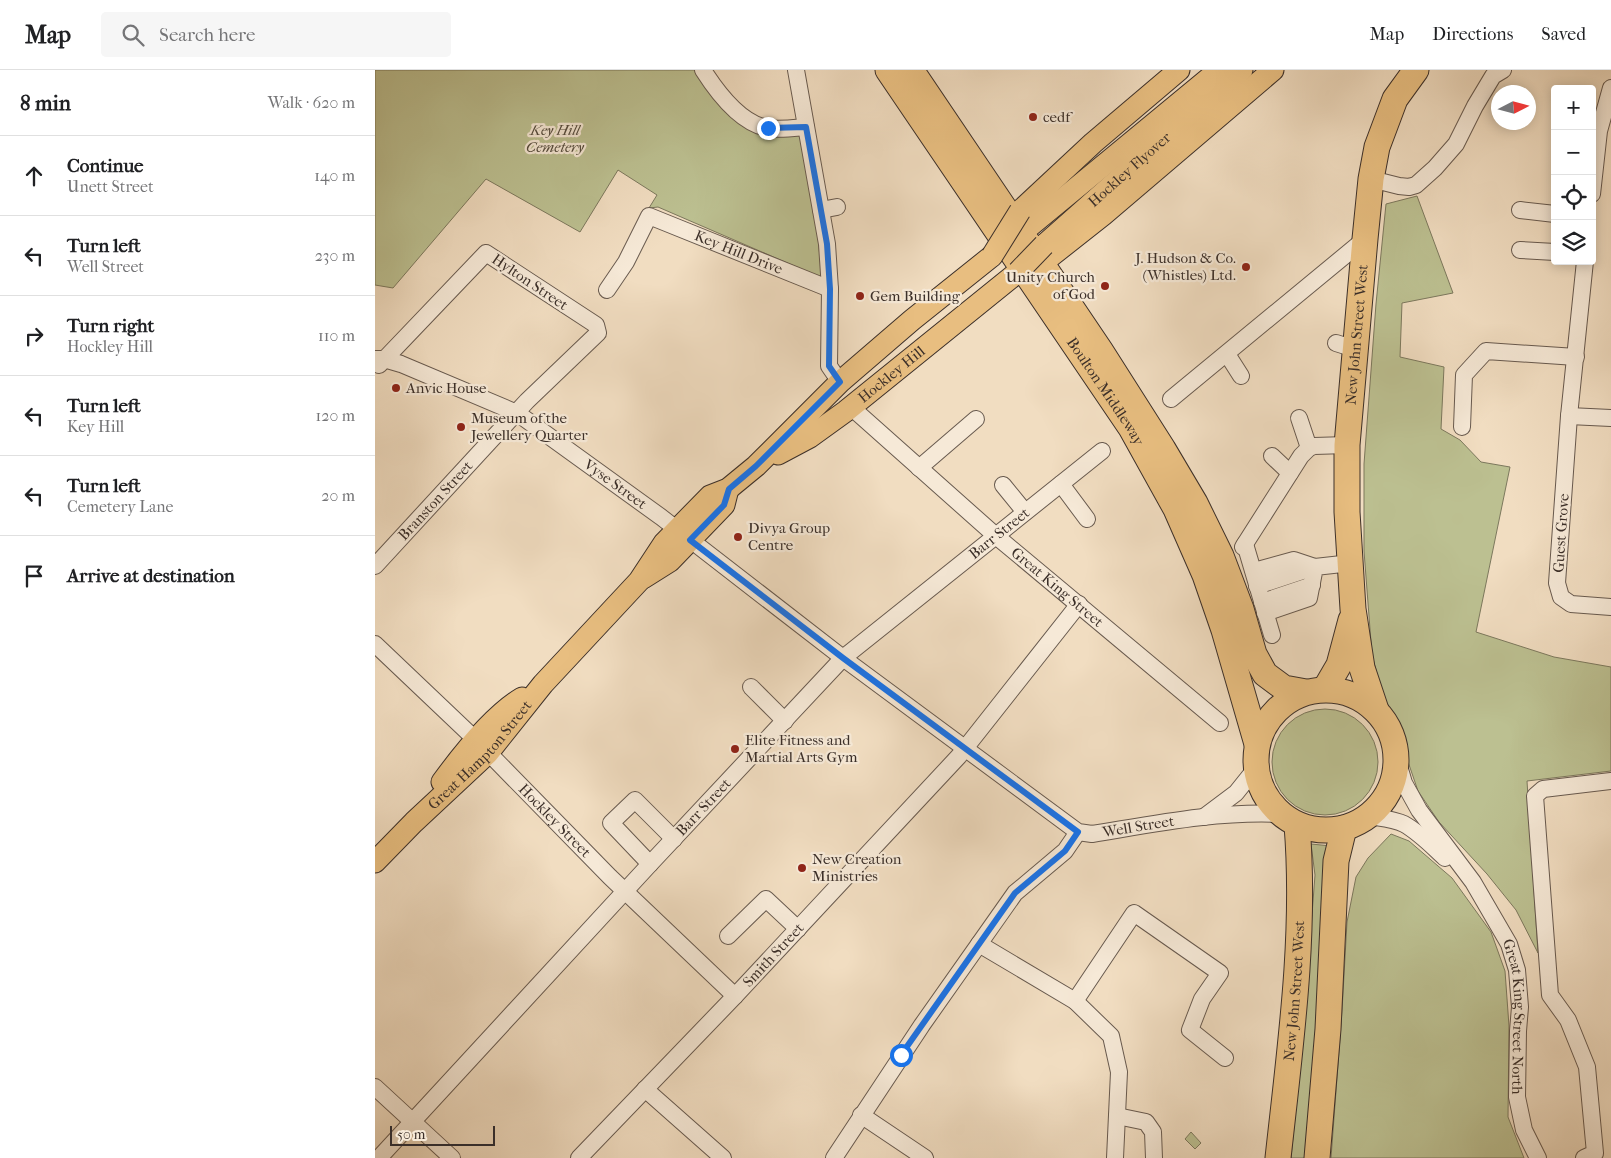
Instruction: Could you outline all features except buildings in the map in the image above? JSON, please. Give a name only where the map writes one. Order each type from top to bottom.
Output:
[{"type":"highway","name":"Boulton Middleway","points":[[888,70],[1131,428],[1176,510],[1205,575],[1224,630],[1257,756]]},
{"type":"highway","name":"Boulton Middleway","points":[[911,70],[1100,350],[1177,472],[1221,556],[1241,609],[1254,654],[1265,674],[1284,688],[1316,691]]},
{"type":"highway","name":"New John Street West","points":[[1376,710],[1362,668],[1353,610],[1347,512],[1346,346],[1365,239],[1371,179],[1377,147],[1395,99],[1416,70]]},
{"type":"highway","name":"New John Street West","points":[[1316,691],[1339,665],[1353,610]]},
{"type":"highway","points":[[1316,691],[1343,692],[1361,699],[1376,710],[1387,724],[1394,741],[1397,759],[1393,781],[1384,801],[1369,816],[1357,824],[1328,831],[1313,830],[1289,819],[1268,801],[1260,785],[1257,756],[1264,726],[1275,711],[1289,700],[1316,691]]},
{"type":"highway","name":"New John Street West","points":[[1278,1158],[1298,964],[1299,874],[1289,819]]},
{"type":"highway","points":[[1317,1158],[1328,1029],[1336,861],[1344,828]]},
{"type":"main road","points":[[1025,219],[1093,143],[1179,70]]},
{"type":"main road","name":"Hockley Flyover","points":[[1025,219],[1213,81],[1242,70]]},
{"type":"main road","points":[[1048,250],[1103,215],[1273,70]]},
{"type":"main road","name":"Hockley Flyover","points":[[1012,276],[1048,250],[1213,81]]},
{"type":"main road","name":"Hockley Hill","points":[[684,534],[710,496],[729,489],[756,466],[840,382],[912,320],[992,256],[1025,219]]},
{"type":"main road","name":"Hockley Hill","points":[[756,466],[810,436],[851,407],[1012,276]]},
{"type":"main road","name":"Great Hampton Street","points":[[375,862],[414,822],[447,775],[482,747],[639,581],[670,561],[684,534]]},
{"type":"street","points":[[703,70],[716,91],[749,122],[768,128],[806,127]]},
{"type":"street","points":[[796,70],[827,244],[830,289],[829,366],[840,382]]},
{"type":"street","points":[[1371,179],[1399,186],[1409,187],[1417,185],[1456,144],[1493,76],[1503,70]]},
{"type":"street","points":[[1594,175],[1599,131],[1611,88]]},
{"type":"street","points":[[821,210],[837,207]]},
{"type":"street","points":[[1520,210],[1551,214]]},
{"type":"street","name":"Key Hill Drive","points":[[607,290],[626,262],[649,216],[830,289]]},
{"type":"street","points":[[1171,399],[1365,239]]},
{"type":"street","points":[[1520,250],[1551,252]]},
{"type":"street","name":"Hylton Street","points":[[378,363],[486,252],[596,326],[598,333],[517,413]]},
{"type":"street","name":"Guest Grove","points":[[1585,265],[1569,416],[1557,583],[1561,597],[1571,604],[1611,607]]},
{"type":"street","points":[[1462,427],[1464,375],[1485,351],[1576,358]]},
{"type":"street","points":[[1227,354],[1241,376]]},
{"type":"street","name":"Vyse Street","points":[[378,363],[401,364],[517,413],[684,534]]},
{"type":"street","name":"Great King Street","points":[[851,407],[996,536],[1220,723]]},
{"type":"street","name":"Branston Street","points":[[375,566],[517,413]]},
{"type":"street","points":[[1569,416],[1611,418]]},
{"type":"street","points":[[1299,418],[1309,448]]},
{"type":"street","points":[[919,468],[976,419]]},
{"type":"street","points":[[1272,635],[1262,595],[1244,545],[1301,456],[1309,448],[1314,446],[1347,445]]},
{"type":"street","name":"Barr Street","points":[[379,1158],[843,658],[1102,451]]},
{"type":"street","points":[[1272,456],[1290,473]]},
{"type":"street","points":[[1061,484],[1087,519]]},
{"type":"street","points":[[1003,485],[1025,512]]},
{"type":"street","points":[[684,534],[843,658],[1078,832],[1065,851],[1015,893],[861,1115],[834,1158]]},
{"type":"street","points":[[1262,595],[1294,560],[1313,576]]},
{"type":"street","points":[[1262,595],[1351,562]]},
{"type":"street","name":"Smith Street","points":[[579,1158],[735,996],[959,756],[1079,604]]},
{"type":"street","name":"Hockley Street","points":[[375,644],[482,747],[625,891],[735,996]]},
{"type":"street","points":[[751,687],[785,721]]},
{"type":"street","name":"Well Street","points":[[1204,817],[1236,793],[1257,756]]},
{"type":"street","name":"Great King Street North","points":[[1397,759],[1404,784],[1419,810],[1473,882],[1509,944],[1517,970],[1520,1007],[1517,1097],[1524,1130],[1538,1158]]},
{"type":"street","points":[[1584,1158],[1595,1153],[1587,1067],[1568,1020],[1550,995],[1535,796],[1543,789],[1611,781]]},
{"type":"street","points":[[650,864],[611,823],[635,800],[674,839]]},
{"type":"street","name":"Well Street","points":[[1078,832],[1092,834],[1204,817],[1255,813],[1289,819]]},
{"type":"street","name":"Great King Street North","points":[[1369,816],[1403,823],[1422,836],[1473,882]]},
{"type":"street","points":[[728,936],[765,899],[798,929]]},
{"type":"street","points":[[1075,1001],[1134,913],[1220,973],[1202,999],[1189,1030],[1225,1058]]},
{"type":"street","points":[[979,944],[1075,1001],[1111,1036],[1119,1072],[1115,1158]]},
{"type":"street","points":[[375,1087],[452,1158]]},
{"type":"street","points":[[645,1090],[723,1158]]},
{"type":"street","points":[[861,1115],[925,1158]]},
{"type":"street","points":[[1117,1116],[1146,1122],[1153,1132],[1154,1158]]},
{"type":"green space","name":"Key Hill Cemetery","points":[[375,70],[699,70],[753,131],[803,135],[817,227],[822,278],[658,207],[649,208],[657,195],[618,170],[580,232],[486,179],[393,288],[375,285]]},
{"type":"green space","points":[[1417,196],[1453,293],[1402,303],[1400,357],[1444,367],[1441,429],[1460,440],[1481,462],[1510,467],[1476,632],[1554,657],[1611,667],[1611,771],[1527,781],[1538,953],[1516,910],[1487,874],[1439,822],[1418,791],[1403,747],[1386,707],[1372,655],[1364,551],[1364,464],[1376,304],[1386,204]]},
{"type":"green space","points":[[1325,709],[1345,713],[1363,724],[1374,742],[1378,762],[1374,782],[1363,800],[1345,811],[1325,815],[1305,811],[1287,800],[1276,782],[1272,762],[1276,742],[1287,724],[1305,713]]},
{"type":"green space","points":[[1391,834],[1409,841],[1452,878],[1491,932],[1505,971],[1509,1026],[1508,1117],[1524,1158],[1331,1158],[1347,922],[1356,877],[1368,858]]},
{"type":"green space","points":[[1311,844],[1331,846],[1309,1158],[1291,1158],[1315,875]]},
{"type":"green space","points":[[1191,1132],[1201,1143],[1195,1149],[1185,1139]]},
{"type":"place","name":"cedf","points":[[1033,117]]},
{"type":"place","name":"J. Hudson & Co. (Whistles) Ltd.","points":[[1246,267]]},
{"type":"place","name":"Unity Church of God","points":[[1105,286]]},
{"type":"place","name":"Gem Building","points":[[860,296]]},
{"type":"place","name":"Anvic House","points":[[396,388]]},
{"type":"place","name":"Museum of the Jewellery Quarter","points":[[461,427]]},
{"type":"place","name":"Divya Group Centre","points":[[738,537]]},
{"type":"place","name":"Elite Fitness and Martial Arts Gym","points":[[735,749]]},
{"type":"place","name":"New Creation Ministries","points":[[802,868]]},
{"type":"route","points":[[768,128],[806,127],[827,244],[830,289],[829,366],[840,382],[756,466],[729,489],[724,505],[690,540],[843,658],[1078,832],[1065,851],[1015,893],[901,1055]]}]
